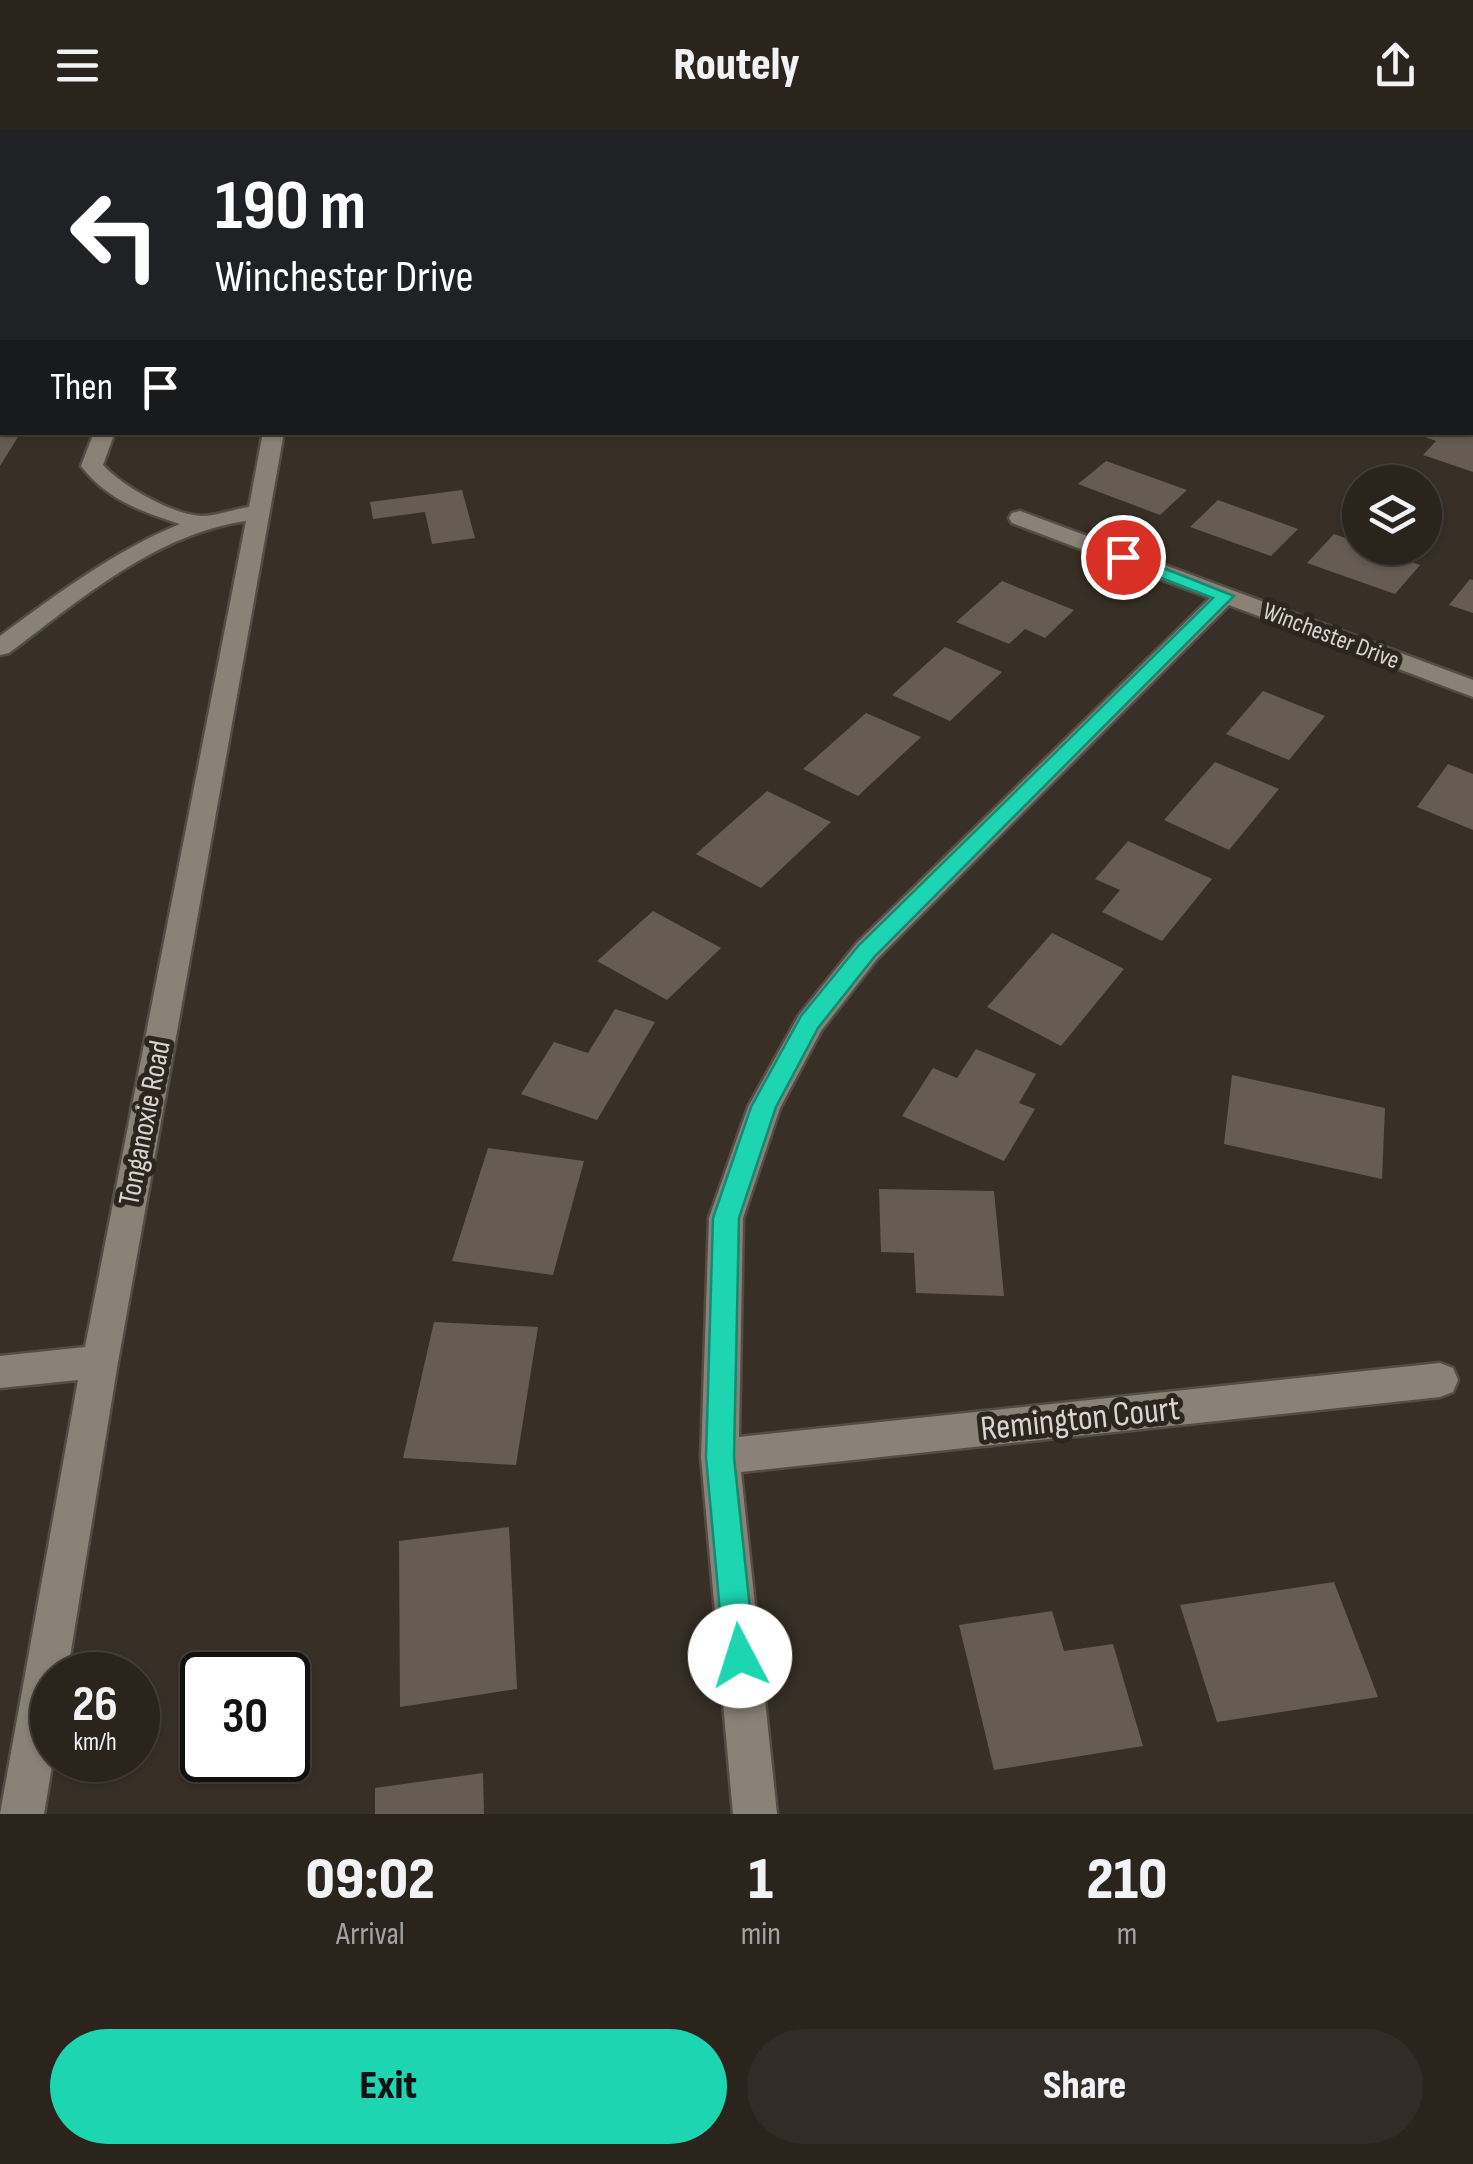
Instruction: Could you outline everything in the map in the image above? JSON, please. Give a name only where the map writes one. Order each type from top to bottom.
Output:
[{"type":"street","points":[[104,435],[92,466],[103,480],[164,512],[200,523]]},
{"type":"street","name":"Tonganoxie Road","points":[[22,1814],[100,1362],[273,435]]},
{"type":"street","points":[[0,648],[125,561],[200,523],[259,512]]},
{"type":"street","name":"Winchester Drive","points":[[1020,518],[1473,689]]},
{"type":"street","points":[[755,1814],[720,1457],[726,1218],[764,1107],[810,1022],[867,950],[1225,596]]},
{"type":"street","points":[[0,1372],[100,1362]]},
{"type":"street","name":"Remington Court","points":[[720,1457],[1440,1380]]},
{"type":"building","points":[[0,435],[19,435],[0,466]]},
{"type":"building","points":[[1419,435],[1473,435],[1473,472],[1423,455],[1436,441]]},
{"type":"building","points":[[1106,461],[1187,490],[1160,515],[1078,484]]},
{"type":"building","points":[[462,490],[475,538],[432,544],[425,512],[373,519],[370,502]]},
{"type":"building","points":[[1218,500],[1298,529],[1271,556],[1190,527]]},
{"type":"building","points":[[1334,534],[1342,537],[1342,565],[1420,565],[1395,594],[1307,563]]},
{"type":"building","points":[[1473,580],[1473,613],[1449,605]]},
{"type":"building","points":[[1002,581],[1074,610],[1045,638],[1025,629],[1009,644],[956,622]]},
{"type":"building","points":[[945,647],[1002,672],[950,721],[892,695]]},
{"type":"building","points":[[1263,691],[1325,716],[1289,760],[1226,734]]},
{"type":"building","points":[[866,713],[921,737],[858,796],[803,769]]},
{"type":"building","points":[[1215,762],[1279,789],[1229,850],[1164,820]]},
{"type":"building","points":[[1448,764],[1473,774],[1473,830],[1417,807]]},
{"type":"building","points":[[767,791],[831,822],[761,888],[696,854]]},
{"type":"building","points":[[1128,841],[1212,879],[1162,941],[1102,912],[1120,890],[1095,879]]},
{"type":"building","points":[[653,911],[721,948],[667,1000],[597,961]]},
{"type":"building","points":[[1052,933],[1124,969],[1061,1046],[987,1007]]},
{"type":"building","points":[[615,1009],[655,1022],[597,1120],[521,1094],[554,1042],[588,1053]]},
{"type":"building","points":[[976,1049],[1036,1074],[1019,1103],[1035,1109],[1004,1161],[902,1116],[933,1068],[957,1078]]},
{"type":"building","points":[[1232,1075],[1385,1108],[1382,1179],[1224,1144]]},
{"type":"building","points":[[488,1148],[584,1161],[553,1275],[452,1261]]},
{"type":"building","points":[[879,1189],[994,1191],[1004,1296],[916,1293],[914,1253],[881,1252]]},
{"type":"building","points":[[434,1322],[538,1327],[516,1465],[403,1458]]},
{"type":"building","points":[[509,1527],[517,1689],[400,1707],[399,1541]]},
{"type":"building","points":[[1334,1582],[1378,1697],[1217,1722],[1180,1605]]},
{"type":"building","points":[[1052,1611],[1064,1651],[1113,1644],[1143,1746],[994,1770],[959,1625]]},
{"type":"building","points":[[483,1773],[484,1814],[375,1814],[375,1788]]},
{"type":"route","points":[[740,1656],[720,1457],[726,1218],[764,1107],[810,1022],[867,950],[1225,596],[1123,557]]}]
